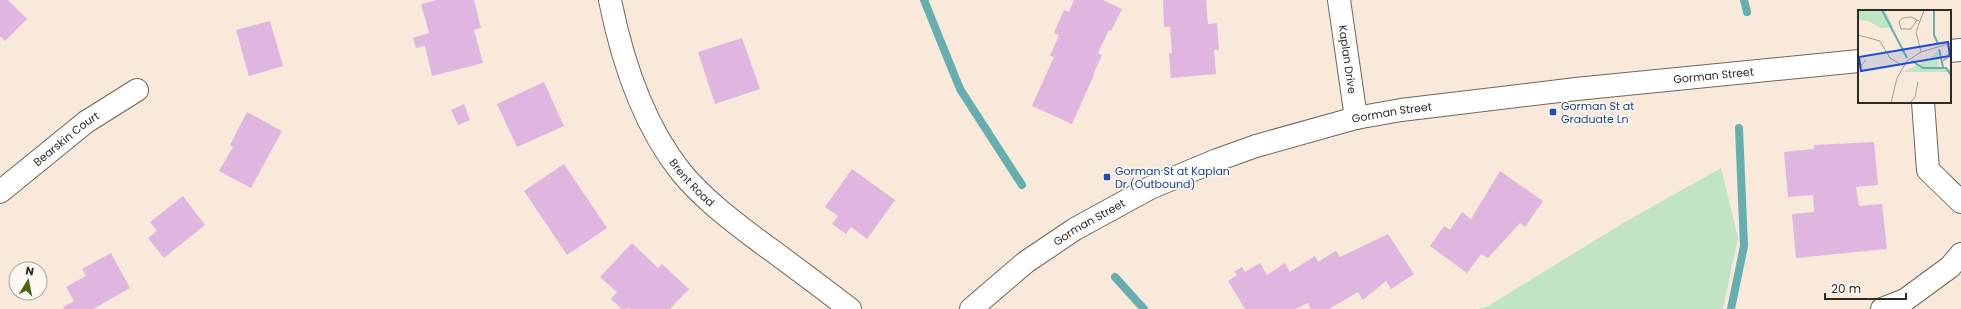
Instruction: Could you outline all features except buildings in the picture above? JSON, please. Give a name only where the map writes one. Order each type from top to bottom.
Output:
[{"type":"main road","name":"Brent Road","points":[[610,0],[616,30],[635,89],[661,142],[681,171],[706,198],[731,220],[850,309]]},
{"type":"main road","name":"Kaplan Drive","points":[[1339,0],[1356,118]]},
{"type":"main road","points":[[1951,51],[1961,50]]},
{"type":"main road","name":"Gorman Street","points":[[971,309],[1026,262],[1063,237],[1150,188],[1230,155],[1356,118],[1401,110],[1576,89],[1858,61]]},
{"type":"main road","name":"Bearskin Court","points":[[0,192],[86,122],[137,90]]},
{"type":"main road","points":[[1924,103],[1928,170],[1961,202]]},
{"type":"main road","points":[[1882,309],[1905,300],[1950,267],[1961,254]]},
{"type":"green space","points":[[1721,168],[1738,238],[1723,309],[1478,309],[1488,306],[1625,222]]},
{"type":"waterway","points":[[924,0],[960,89],[1022,185]]},
{"type":"waterway","points":[[1744,0],[1747,12]]},
{"type":"waterway","points":[[1731,309],[1744,246],[1739,128]]},
{"type":"waterway","points":[[1115,277],[1144,309]]},
{"type":"place","name":"Gorman St at Graduate Ln","points":[[1553,112]]},
{"type":"place","name":"Gorman St at Kaplan Dr (Outbound)","points":[[1107,177]]}]
